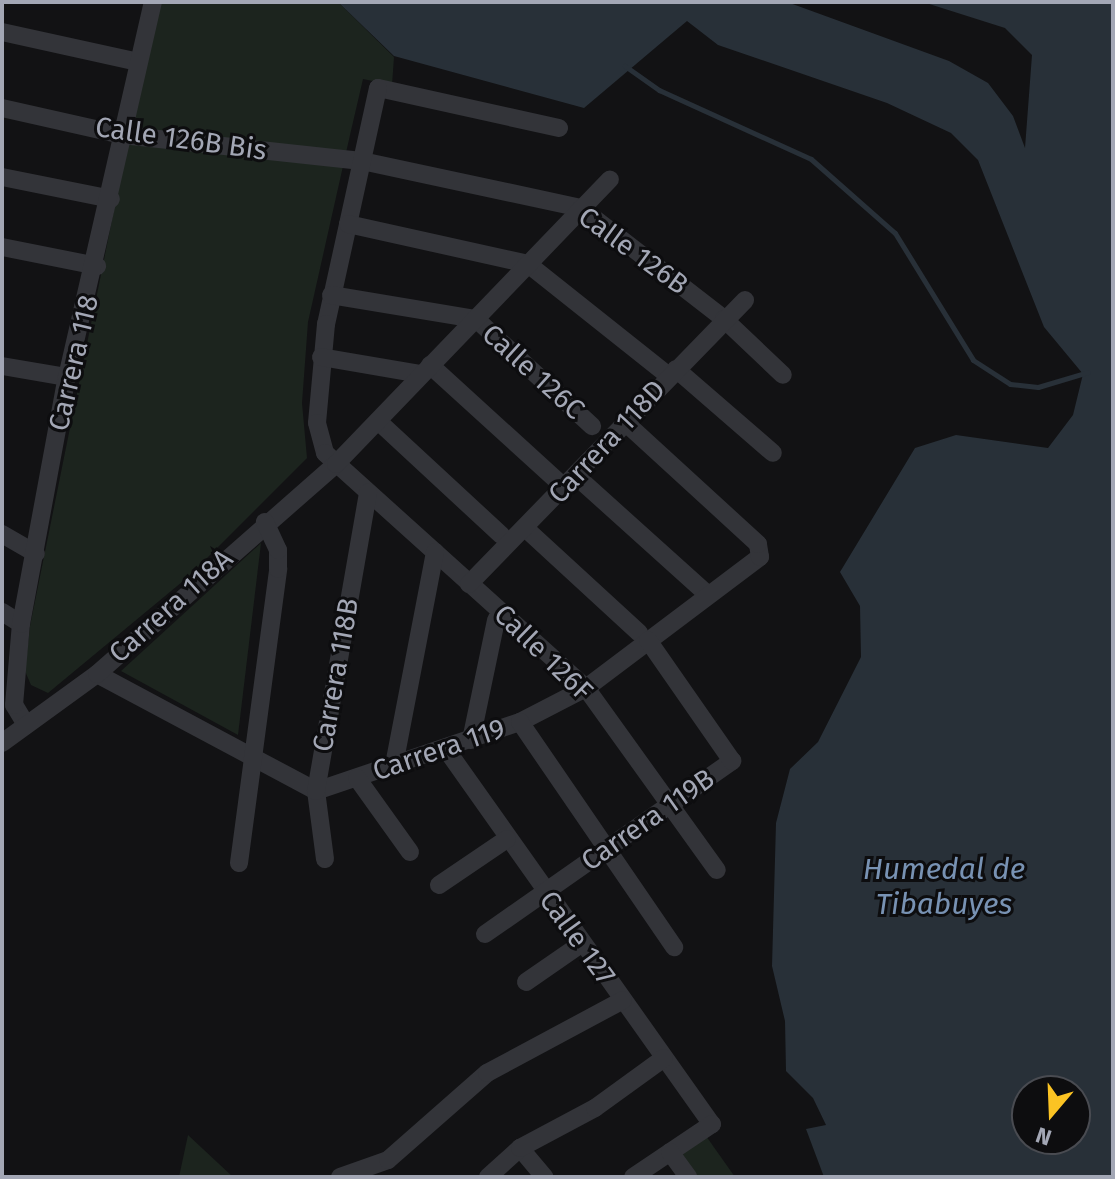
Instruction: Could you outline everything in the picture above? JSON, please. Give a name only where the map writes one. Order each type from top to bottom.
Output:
[{"type":"street","name":"Carrera 118","points":[[25,723],[8,701],[21,624],[67,377],[97,266],[122,135],[153,2]]},
{"type":"street","points":[[2,32],[138,62]]},
{"type":"street","points":[[336,464],[325,453],[317,423],[321,357],[331,295],[378,88],[559,128]]},
{"type":"street","name":"Calle 126B Bis","points":[[2,108],[122,135],[362,161]]},
{"type":"street","name":"Calle 126B","points":[[362,161],[581,208],[724,319],[783,375]]},
{"type":"street","points":[[2,177],[111,199]]},
{"type":"street","name":"Carrera 118A","points":[[2,743],[25,723],[97,674],[265,522],[336,464],[610,179]]},
{"type":"street","points":[[348,224],[528,264],[673,372],[773,453]]},
{"type":"street","points":[[3,251],[97,266]]},
{"type":"street","name":"Calle 126C","points":[[331,295],[476,319],[592,426]]},
{"type":"street","name":"Carrera 118D","points":[[469,584],[745,300]]},
{"type":"street","points":[[321,357],[425,370],[570,482],[707,594]]},
{"type":"street","points":[[2,366],[67,377]]},
{"type":"street","points":[[378,421],[501,535]]},
{"type":"street","name":"Calle 126C","points":[[626,423],[758,544],[760,557]]},
{"type":"street","name":"Calle 126F","points":[[336,464],[586,688],[667,806],[717,870]]},
{"type":"street","name":"Carrera 118B","points":[[325,859],[316,791],[368,492]]},
{"type":"street","points":[[239,863],[249,757],[278,569],[278,550],[265,522]]},
{"type":"street","points":[[525,528],[644,637]]},
{"type":"street","points":[[2,534],[36,554]]},
{"type":"street","points":[[394,765],[435,552]]},
{"type":"street","name":"Carrera 119","points":[[316,791],[520,722],[586,688],[644,637],[760,557]]},
{"type":"street","points":[[2,612],[21,624]]},
{"type":"street","points":[[471,740],[496,620]]},
{"type":"street","name":"Carrera 119B","points":[[485,934],[732,761],[644,637]]},
{"type":"street","points":[[97,674],[316,791]]},
{"type":"street","points":[[520,722],[674,947]]},
{"type":"street","name":"Calle 127","points":[[446,749],[545,894],[712,1124],[670,1152]]},
{"type":"street","points":[[357,778],[410,852]]},
{"type":"street","points":[[439,885],[507,839]]},
{"type":"street","points":[[526,982],[581,944]]},
{"type":"street","points":[[340,1177],[388,1160],[487,1073],[623,1000]]},
{"type":"street","points":[[488,1177],[520,1148],[595,1108],[664,1058]]},
{"type":"street","points":[[520,1148],[544,1177]]},
{"type":"street","points":[[633,1177],[670,1152],[688,1177]]},
{"type":"shaded area","points":[[156,2],[338,2],[394,57],[392,85],[363,79],[350,135],[308,322],[302,403],[307,458],[188,577],[48,693],[31,685],[25,671],[30,626]]},
{"type":"shaded area","points":[[261,543],[238,735],[121,671]]},
{"type":"shaded area","points":[[188,1135],[233,1177],[179,1177]]},
{"type":"shaded area","points":[[706,1136],[735,1177],[694,1177],[678,1155]]},
{"type":"water","name":"Humedal de Tibabuyes","points":[[338,2],[787,2],[949,61],[988,83],[1013,116],[1025,148],[1032,55],[1005,28],[923,2],[1113,2],[1113,1177],[824,1177],[806,1129],[826,1125],[813,1098],[786,1071],[785,1021],[772,966],[776,823],[790,769],[818,742],[861,657],[860,606],[840,572],[915,448],[956,435],[1048,448],[1073,415],[1083,374],[1044,327],[978,160],[951,133],[887,103],[718,45],[687,21],[584,108],[394,56]]},
{"type":"waterway","points":[[625,66],[659,90],[811,159],[895,233],[973,360],[1010,384],[1038,387],[1088,372]]}]
